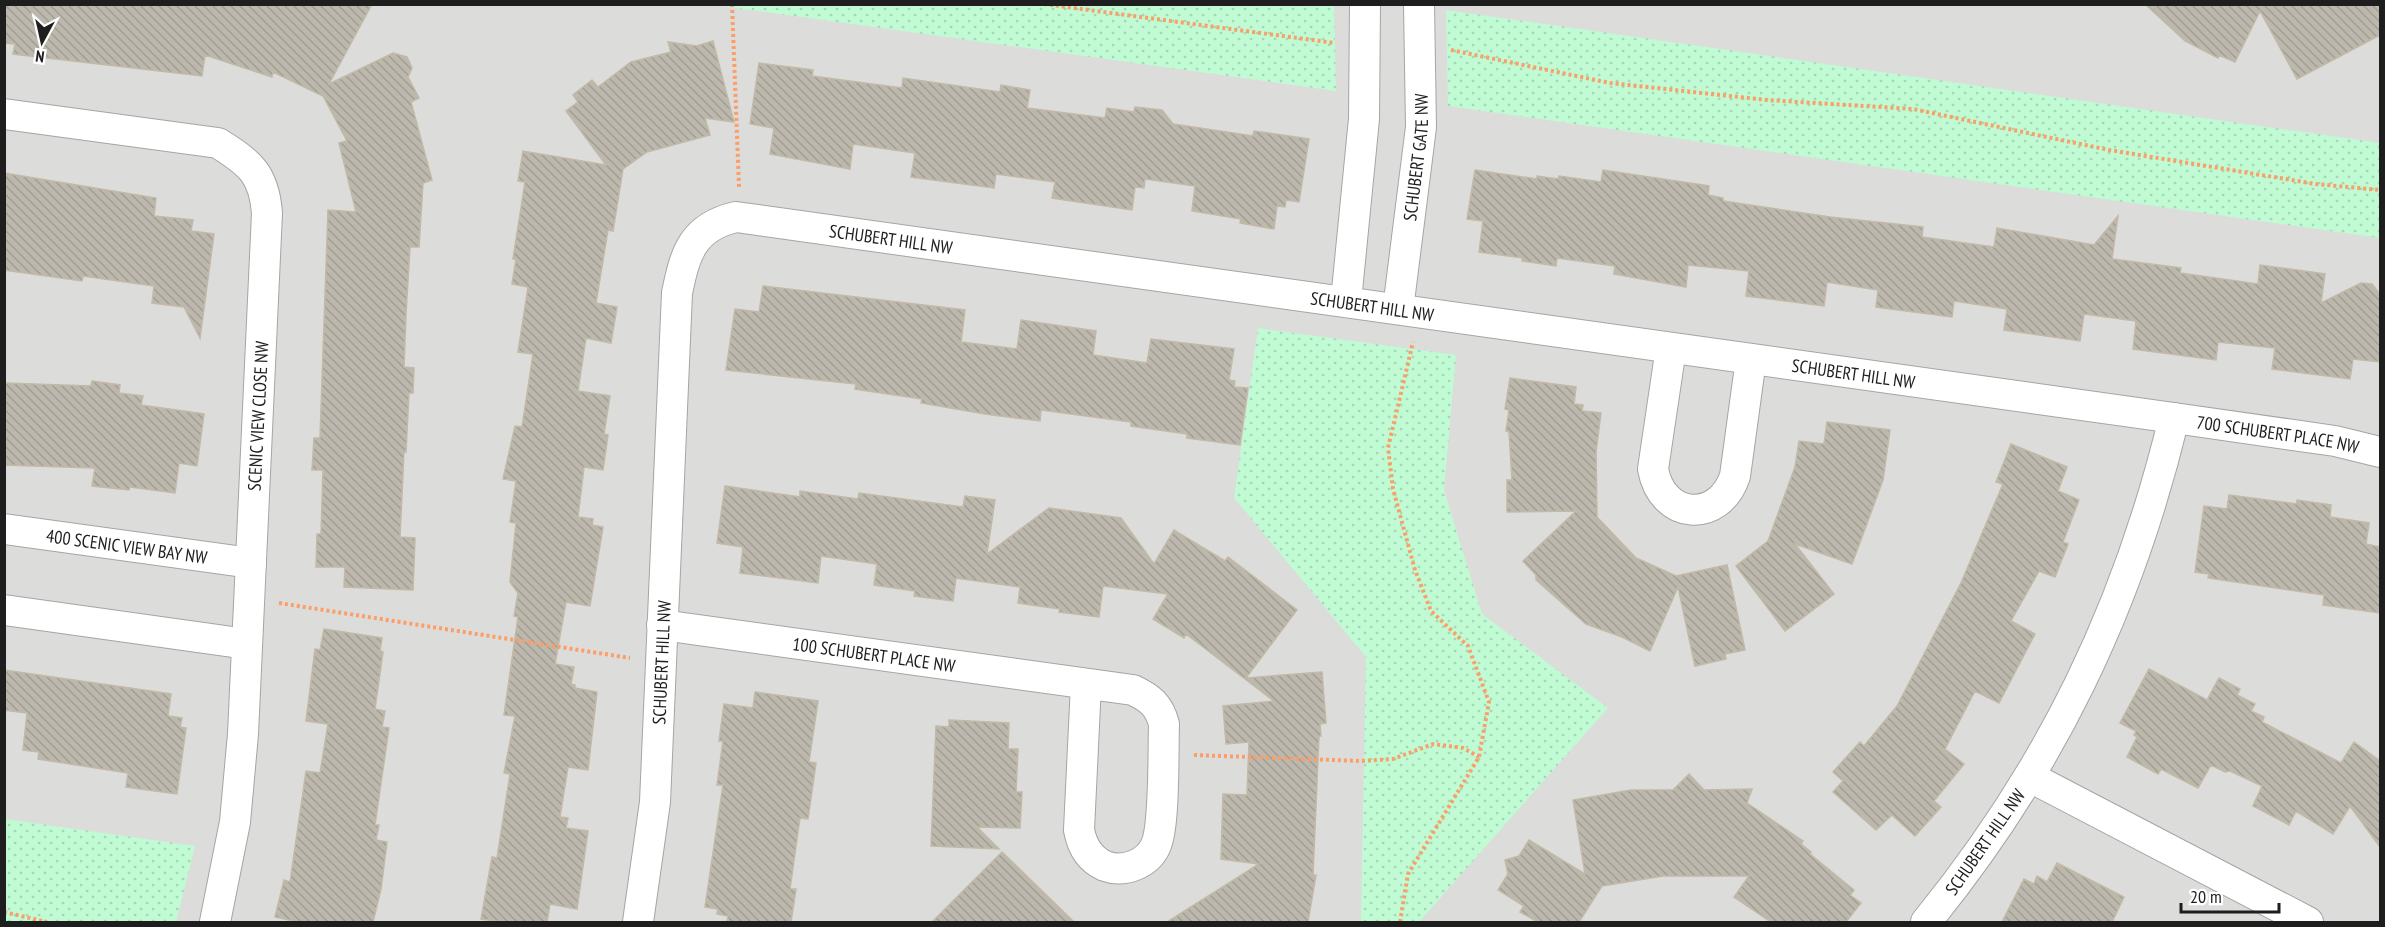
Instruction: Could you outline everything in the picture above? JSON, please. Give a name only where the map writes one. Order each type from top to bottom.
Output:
[{"type":"street","points":[[1346,301],[1364,119],[1365,4]]},
{"type":"street","name":"SCHUBERT GATE NW","points":[[1408,310],[1421,127],[1419,4]]},
{"type":"street","name":"SCENIC VIEW CLOSE NW","points":[[4,114],[218,143],[241,158],[255,171],[265,190],[267,213],[251,563],[235,822],[215,922]]},
{"type":"street","name":"SCHUBERT HILL NW","points":[[638,922],[655,802],[677,293],[693,243],[712,225],[736,217],[2174,418],[2141,539],[2105,632],[2059,725],[2030,777],[1962,878],[1926,922]]},
{"type":"street","points":[[1671,348],[1653,469],[1662,495],[1673,504],[1686,509],[1699,510],[1712,506],[1723,499],[1731,488],[1735,476],[1751,359]]},
{"type":"street","name":"700 SCHUBERT PLACE NW","points":[[2174,418],[2335,441],[2380,452]]},
{"type":"street","name":"400 SCENIC VIEW BAY NW","points":[[4,529],[251,563]]},
{"type":"street","points":[[4,610],[247,644]]},
{"type":"street","name":"100 SCHUBERT PLACE NW","points":[[662,625],[1133,690],[1150,698],[1161,712],[1164,724],[1159,836],[1149,856],[1129,868],[1118,869],[1095,861],[1087,852],[1079,830],[1086,684]]},
{"type":"street","points":[[2030,777],[2308,922]]},
{"type":"path","points":[[732,4],[740,176],[736,217]]},
{"type":"path","points":[[1044,4],[1347,44]]},
{"type":"path","points":[[1444,48],[1610,83],[1767,100],[1914,109],[2109,150],[2316,184],[2380,190]]},
{"type":"path","points":[[1400,922],[1408,874],[1479,757],[1489,702],[1468,646],[1431,612],[1415,570],[1393,489],[1389,448],[1408,372],[1408,310]]},
{"type":"path","points":[[249,599],[661,661]]},
{"type":"path","points":[[1163,752],[1361,760],[1393,759],[1433,744],[1463,748],[1479,757]]},
{"type":"path","points":[[4,912],[47,922]]},
{"type":"shaded area","points":[[5,5],[2380,5],[2380,922],[5,922]]},
{"type":"green space","points":[[716,5],[1334,5],[1336,91]]},
{"type":"green space","points":[[1446,10],[2380,143],[2380,238],[1448,106]]},
{"type":"green space","points":[[1258,328],[1456,355],[1444,490],[1482,614],[1608,708],[1419,922],[1361,922],[1366,657],[1234,498]]},
{"type":"green space","points":[[5,819],[195,846],[176,922],[5,922]]},
{"type":"building","points":[[4,4],[372,4],[329,84],[393,53],[407,57],[412,68],[408,77],[419,98],[411,102],[432,180],[423,183],[419,247],[410,247],[406,314],[404,367],[414,368],[413,393],[409,393],[406,452],[404,451],[400,537],[415,538],[413,590],[344,587],[345,567],[316,567],[317,534],[321,534],[323,470],[312,470],[314,438],[320,438],[328,210],[356,212],[339,143],[347,141],[323,96],[273,72],[272,77],[205,55],[202,76],[13,54],[15,44],[4,43]]},
{"type":"building","points":[[2145,4],[2380,4],[2380,35],[2297,79],[2260,11],[2235,62],[2219,55],[2218,58],[2185,41]]},
{"type":"building","points":[[713,41],[734,122],[705,118],[710,135],[647,152],[623,169],[613,231],[608,230],[596,303],[617,307],[611,343],[586,338],[578,391],[610,396],[604,434],[608,435],[603,470],[584,467],[578,517],[593,519],[592,525],[603,527],[590,606],[566,602],[555,664],[574,667],[571,684],[575,685],[575,688],[597,692],[588,770],[568,767],[560,817],[568,818],[566,828],[588,831],[577,909],[550,904],[547,922],[503,922],[481,919],[492,857],[497,858],[510,774],[504,773],[515,716],[504,715],[518,617],[514,616],[518,593],[510,582],[516,523],[510,522],[516,481],[503,479],[515,426],[522,427],[533,354],[518,352],[528,287],[512,284],[516,259],[513,259],[525,182],[518,181],[523,151],[606,165],[566,111],[578,102],[573,95],[592,80],[598,87],[631,62],[671,52],[668,42],[697,46]]},
{"type":"building","points":[[759,63],[813,70],[812,76],[902,88],[903,78],[1000,92],[1001,85],[1030,90],[1027,108],[1105,118],[1107,108],[1134,112],[1135,107],[1162,110],[1173,124],[1253,136],[1254,131],[1309,139],[1299,202],[1286,200],[1285,207],[1277,206],[1274,229],[1240,223],[1241,219],[1192,211],[1195,186],[1145,179],[1144,188],[1135,187],[1132,210],[1052,198],[1055,182],[996,174],[994,188],[911,177],[915,153],[853,144],[850,169],[770,154],[774,128],[750,124]]},
{"type":"building","points":[[1475,170],[1537,179],[1537,176],[1558,179],[1559,176],[1601,182],[1603,170],[1709,186],[1708,195],[1723,198],[1723,201],[1830,217],[1923,227],[1922,237],[1994,247],[1997,228],[2094,245],[2118,216],[2112,259],[2181,268],[2180,273],[2258,284],[2260,265],[2325,274],[2321,303],[2361,283],[2372,284],[2380,294],[2380,362],[2353,359],[2350,379],[2272,369],[2275,348],[2218,342],[2216,360],[2133,349],[2136,321],[2084,314],[2080,341],[2004,330],[2007,309],[1954,301],[1952,317],[1876,307],[1878,290],[1827,282],[1824,306],[1746,296],[1749,271],[1688,265],[1686,287],[1614,274],[1615,266],[1557,258],[1556,266],[1522,261],[1523,258],[1479,252],[1483,221],[1467,219]]},
{"type":"building","points":[[4,173],[156,198],[154,216],[193,220],[191,231],[214,234],[200,338],[184,307],[152,303],[154,286],[83,276],[82,281],[4,270]]},
{"type":"building","points":[[763,286],[965,310],[961,342],[1017,349],[1021,320],[1096,331],[1093,355],[1147,363],[1151,339],[1234,349],[1229,380],[1235,381],[1234,387],[1248,388],[1240,445],[1187,438],[1187,434],[1131,426],[1131,422],[1041,410],[1040,421],[985,414],[921,403],[922,399],[855,389],[856,384],[726,370],[735,309],[759,312]]},
{"type":"building","points":[[1510,378],[1576,387],[1574,404],[1583,405],[1582,411],[1601,413],[1596,452],[1597,517],[1636,558],[1676,576],[1727,565],[1745,650],[1725,654],[1726,659],[1695,666],[1678,587],[1650,651],[1622,637],[1586,624],[1536,580],[1536,575],[1523,561],[1576,511],[1507,512],[1507,480],[1512,480],[1509,432],[1506,431],[1509,410],[1505,409]]},
{"type":"building","points":[[92,381],[120,385],[119,393],[143,396],[141,405],[204,414],[197,466],[179,463],[175,493],[130,487],[129,490],[92,486],[95,468],[4,465],[4,383],[91,386]]},
{"type":"building","points":[[1827,422],[1890,430],[1883,480],[1852,564],[1795,544],[1834,594],[1785,631],[1736,566],[1768,541],[1795,467],[1799,441],[1824,444]]},
{"type":"building","points":[[2011,444],[2067,467],[2058,491],[2079,500],[2063,542],[2068,544],[2055,577],[2039,571],[2011,621],[2035,634],[1999,703],[1975,691],[1945,749],[1964,764],[1934,801],[1941,807],[1915,836],[1892,815],[1876,830],[1833,792],[1843,781],[1833,772],[1860,742],[1864,746],[1897,706],[1961,583],[2003,484],[1996,482]]},
{"type":"building","points":[[725,486],[800,497],[800,491],[858,499],[859,493],[963,507],[965,496],[995,500],[987,554],[1049,508],[1121,518],[1154,564],[1174,530],[1225,561],[1228,557],[1297,610],[1246,678],[1322,672],[1326,723],[1320,724],[1313,875],[1316,875],[1308,922],[1167,922],[1259,864],[1221,859],[1223,794],[1247,795],[1249,742],[1226,744],[1223,706],[1274,701],[1186,634],[1184,638],[1153,619],[1168,594],[1103,586],[1099,617],[1059,612],[1060,609],[1018,603],[1020,587],[956,578],[953,601],[914,596],[915,591],[874,585],[877,564],[821,556],[818,583],[740,573],[743,547],[717,543]]},
{"type":"building","points":[[2229,495],[2297,504],[2297,500],[2331,505],[2330,517],[2369,523],[2366,544],[2380,547],[2380,613],[2323,605],[2324,595],[2208,578],[2209,574],[2195,572],[2204,506],[2227,509]]},
{"type":"building","points":[[324,629],[382,638],[380,651],[383,652],[375,709],[385,711],[382,727],[389,728],[375,825],[379,825],[376,840],[387,842],[381,889],[373,922],[298,922],[275,917],[284,880],[290,882],[306,771],[320,773],[328,724],[306,721],[315,649],[320,650]]},
{"type":"building","points":[[2149,669],[2207,700],[2219,678],[2240,689],[2237,695],[2255,704],[2251,711],[2264,717],[2262,722],[2341,763],[2354,742],[2380,761],[2380,847],[2350,806],[2333,834],[2296,811],[2289,825],[2253,806],[2262,786],[2230,771],[2225,772],[2211,765],[2198,788],[2161,769],[2158,774],[2127,757],[2137,737],[2134,735],[2136,731],[2120,723]]},
{"type":"building","points":[[4,670],[171,694],[168,716],[182,718],[180,727],[186,728],[177,794],[126,787],[128,773],[38,759],[39,752],[23,750],[27,713],[4,710]]},
{"type":"building","points":[[755,692],[818,701],[809,762],[816,763],[808,819],[800,818],[790,889],[796,889],[791,922],[727,922],[728,916],[717,914],[718,909],[705,907],[723,785],[717,785],[723,741],[719,741],[724,704],[753,708]]},
{"type":"building","points":[[949,720],[1009,723],[1008,749],[1018,749],[1016,792],[1022,792],[1020,828],[977,827],[999,849],[931,846],[936,726],[949,727]]},
{"type":"building","points":[[1689,774],[1704,790],[1752,789],[1747,803],[1803,841],[1801,844],[1811,852],[1810,854],[1854,890],[1850,895],[1861,903],[1846,922],[1771,922],[1734,897],[1749,876],[1663,876],[1602,886],[1579,922],[1538,922],[1520,912],[1524,906],[1498,890],[1508,874],[1505,860],[1519,856],[1529,840],[1585,874],[1573,800],[1631,790],[1673,790]]},
{"type":"building","points":[[1002,852],[1074,922],[932,922]]},
{"type":"building","points":[[2057,863],[2124,897],[2112,922],[2002,922],[2024,879],[2034,884],[2037,876],[2047,882]]}]
